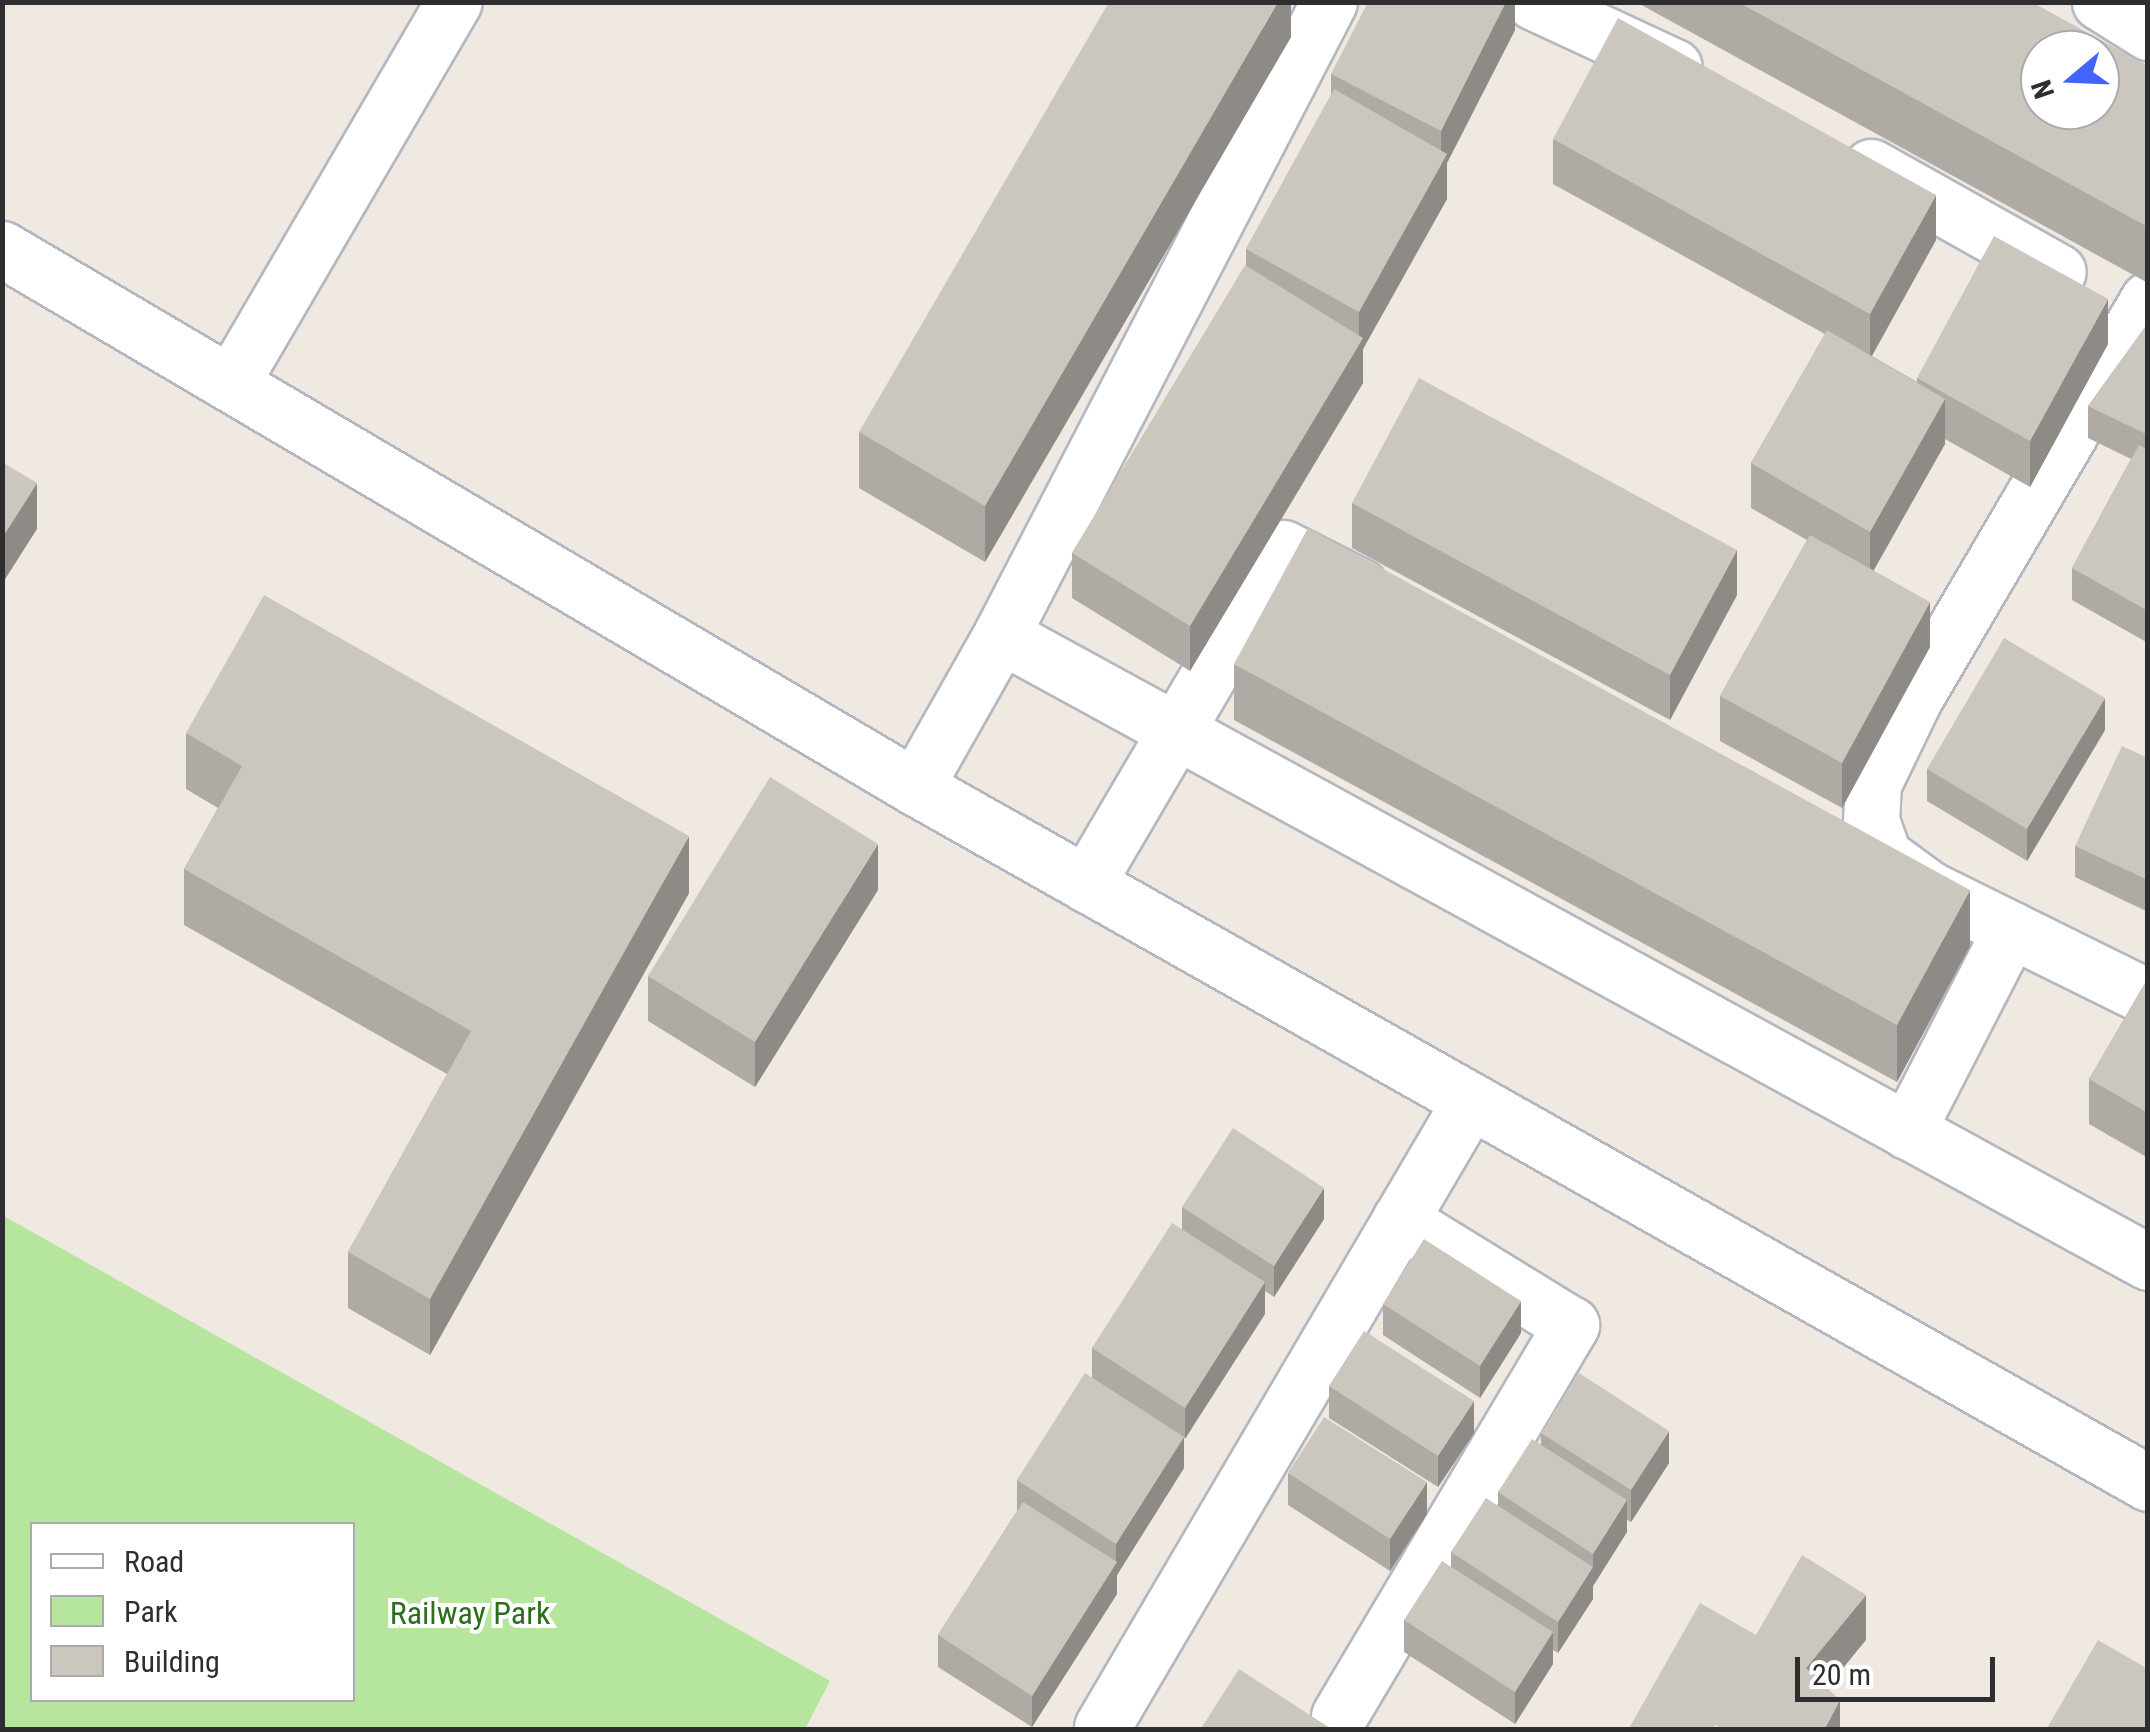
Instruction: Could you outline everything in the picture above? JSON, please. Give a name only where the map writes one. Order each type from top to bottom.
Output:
[{"type":"street","points":[[231,383],[454,2]]},
{"type":"street","points":[[915,787],[1001,634],[1329,2]]},
{"type":"street","points":[[1534,2],[1724,92]]},
{"type":"street","points":[[2100,2],[2148,32]]},
{"type":"street","points":[[1826,143],[2144,313],[1914,698],[1873,784],[1870,821],[1884,856]]},
{"type":"street","points":[[2,249],[915,787],[2148,1482]]},
{"type":"street","points":[[1086,884],[1284,548],[1407,611]]},
{"type":"street","points":[[1001,634],[2148,1262]]},
{"type":"street","points":[[1813,819],[1884,856],[1929,889],[2148,997]]},
{"type":"street","points":[[1907,1131],[2011,929]]},
{"type":"street","points":[[1102,1727],[1470,1101]]},
{"type":"street","points":[[1339,1716],[1571,1325],[1400,1220]]},
{"type":"green space","name":"Railway Park","points":[[2,1215],[830,1681],[805,1729],[3,1729]]},
{"type":"building","points":[[1109,2],[1278,2],[985,506],[859,432]]},
{"type":"building","points":[[1368,2],[1506,2],[1441,131],[1331,74]]},
{"type":"building","points":[[1738,2],[2031,2],[2082,30],[2020,30],[2020,130],[2120,130],[2120,51],[2148,66],[2148,227]]},
{"type":"building","points":[[1618,18],[1936,195],[1870,314],[1553,139]]},
{"type":"building","points":[[1334,89],[1447,154],[1359,312],[1246,249]]},
{"type":"building","points":[[1994,236],[2108,299],[2030,441],[1917,378]]},
{"type":"building","points":[[1245,265],[1363,338],[1190,626],[1072,553]]},
{"type":"building","points":[[2148,323],[2148,435],[2088,406]]},
{"type":"building","points":[[1827,330],[1945,399],[1870,532],[1751,463]]},
{"type":"building","points":[[1419,378],[1737,550],[1670,675],[1352,503]]},
{"type":"building","points":[[2139,445],[2148,450],[2148,611],[2072,568]]},
{"type":"building","points":[[2,462],[37,483],[2,538]]},
{"type":"building","points":[[1308,528],[1970,890],[1897,1025],[1234,664]]},
{"type":"building","points":[[1810,535],[1930,602],[1842,763],[1720,696]]},
{"type":"building","points":[[264,595],[689,836],[430,1299],[348,1252],[471,1031],[184,869],[242,766],[186,733]]},
{"type":"building","points":[[2004,638],[2105,698],[2027,829],[1927,769]]},
{"type":"building","points":[[2122,746],[2148,758],[2148,880],[2075,846]]},
{"type":"building","points":[[770,777],[878,844],[755,1042],[648,976]]},
{"type":"building","points":[[2148,978],[2148,1113],[2089,1079]]},
{"type":"building","points":[[1233,1128],[1324,1188],[1274,1266],[1182,1207]]},
{"type":"building","points":[[1172,1223],[1265,1282],[1185,1408],[1092,1348]]},
{"type":"building","points":[[1424,1239],[1521,1301],[1480,1366],[1383,1304]]},
{"type":"building","points":[[1364,1331],[1474,1401],[1438,1456],[1329,1386]]},
{"type":"building","points":[[1085,1373],[1184,1437],[1116,1544],[1017,1480]]},
{"type":"building","points":[[1579,1373],[1669,1431],[1631,1490],[1541,1433]]},
{"type":"building","points":[[1324,1417],[1427,1482],[1390,1539],[1288,1473]]},
{"type":"building","points":[[1532,1439],[1627,1500],[1593,1554],[1498,1492]]},
{"type":"building","points":[[1486,1498],[1593,1567],[1558,1622],[1451,1552]]},
{"type":"building","points":[[1023,1502],[1117,1562],[1032,1696],[938,1635]]},
{"type":"building","points":[[1802,1555],[1866,1595],[1806,1668],[1840,1700],[1824,1730],[1724,1730],[1715,1725],[1713,1730],[1628,1730],[1700,1603],[1756,1635]]},
{"type":"building","points":[[1442,1561],[1553,1632],[1515,1692],[1404,1620]]},
{"type":"building","points":[[2098,1640],[2148,1669],[2148,1730],[2046,1730]]},
{"type":"building","points":[[1239,1669],[1333,1730],[1200,1730]]}]
